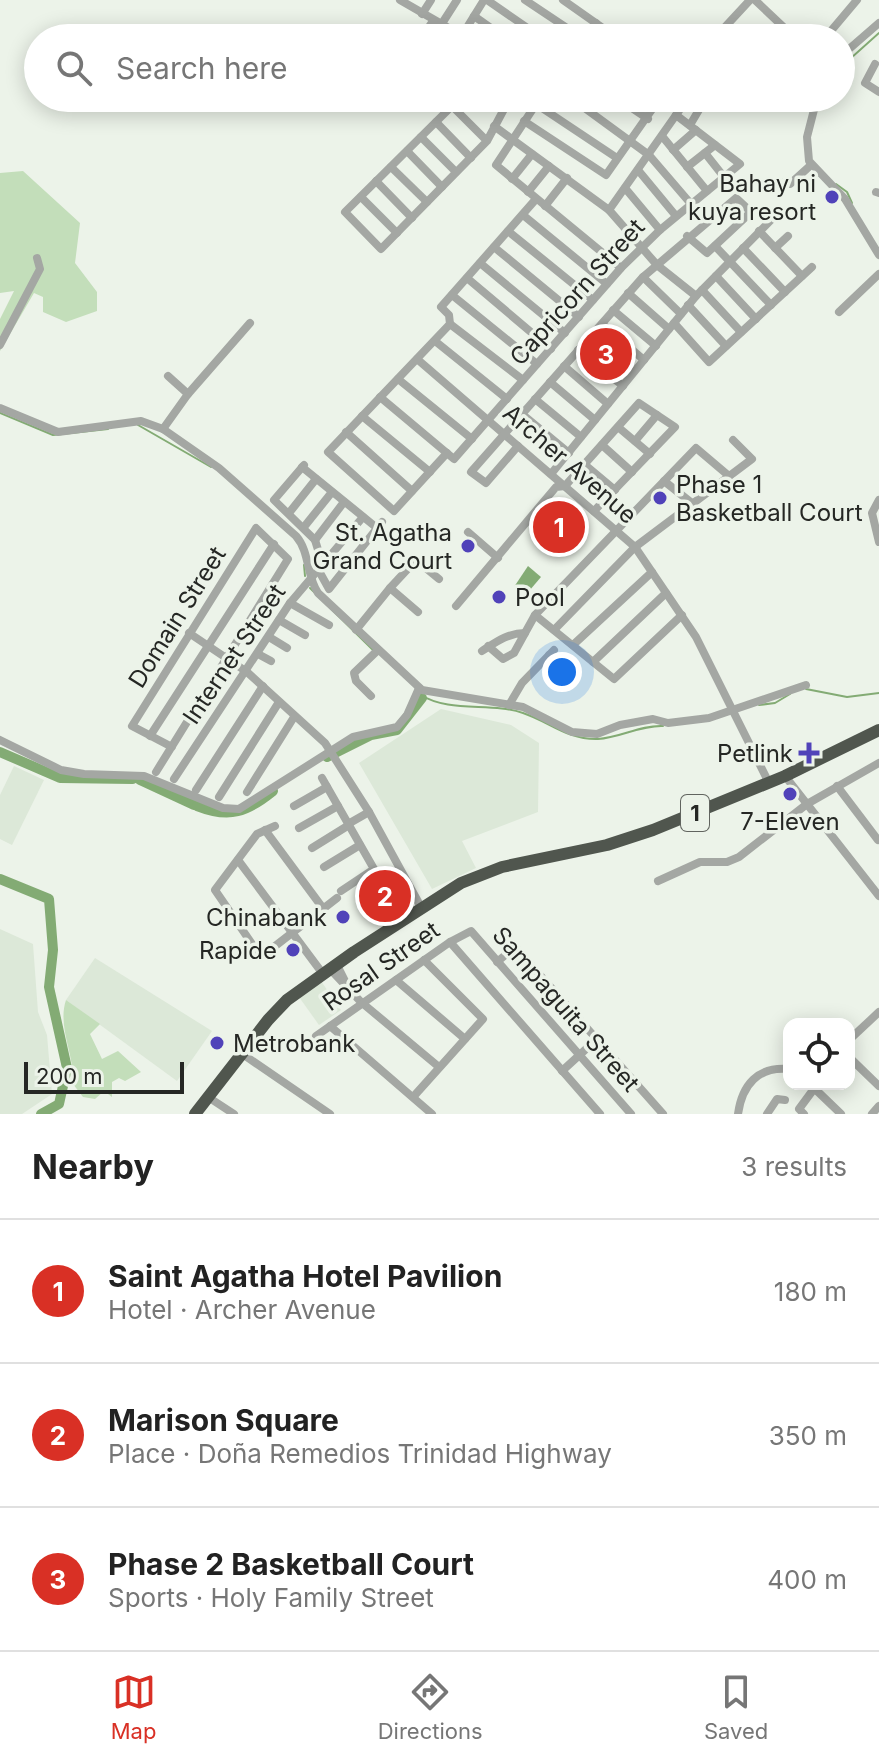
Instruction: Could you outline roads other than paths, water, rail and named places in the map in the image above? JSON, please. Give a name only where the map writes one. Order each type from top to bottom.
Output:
[{"type":"highway","name":"1","points":[[195,1114],[241,1053],[287,1000],[421,907],[461,883],[502,867],[619,841],[769,783],[879,730]]},
{"type":"street","points":[[422,14],[431,0]]},
{"type":"street","points":[[402,1],[437,23],[457,0]]},
{"type":"street","points":[[470,24],[485,0],[521,24]]},
{"type":"street","points":[[525,0],[562,24]]},
{"type":"street","points":[[563,0],[596,23]]},
{"type":"street","points":[[728,24],[752,0],[779,24]]},
{"type":"street","points":[[837,24],[857,0]]},
{"type":"street","points":[[474,16],[485,24]]},
{"type":"street","points":[[855,44],[879,23]]},
{"type":"street","points":[[875,64],[865,83],[879,92]]},
{"type":"street","points":[[446,112],[345,212],[381,249],[487,141],[502,112]]},
{"type":"street","points":[[458,112],[487,141]]},
{"type":"street","points":[[530,112],[496,165],[621,268]]},
{"type":"street","points":[[553,112],[617,158]]},
{"type":"street","points":[[591,112],[649,155],[691,204]]},
{"type":"street","points":[[638,112],[648,119]]},
{"type":"street","points":[[524,121],[606,175],[652,112]]},
{"type":"street","points":[[609,210],[678,112]]},
{"type":"street","points":[[673,150],[693,128],[700,112]]},
{"type":"street","points":[[813,112],[807,137],[811,165],[845,199],[879,255]]},
{"type":"street","points":[[676,115],[715,145],[687,167]]},
{"type":"street","points":[[436,122],[471,158]]},
{"type":"street","points":[[494,126],[609,210],[657,265],[699,293],[741,332]]},
{"type":"street","points":[[662,136],[707,191]]},
{"type":"street","points":[[421,137],[456,172]]},
{"type":"street","name":"Capricorn Street","points":[[346,432],[328,452],[394,511],[430,472],[472,439],[621,268],[676,216],[740,164],[715,145]]},
{"type":"street","points":[[407,151],[442,187]]},
{"type":"street","points":[[705,153],[724,177]]},
{"type":"street","points":[[512,179],[532,154]]},
{"type":"street","points":[[776,182],[790,184],[811,165]]},
{"type":"street","points":[[528,192],[549,166]]},
{"type":"street","points":[[391,167],[427,202]]},
{"type":"street","points":[[638,170],[676,216]]},
{"type":"street","points":[[545,206],[567,178]]},
{"type":"street","points":[[376,181],[412,218]]},
{"type":"street","points":[[625,188],[660,230]]},
{"type":"street","points":[[361,197],[397,233]]},
{"type":"street","points":[[518,446],[486,483],[471,472],[628,293],[687,236],[736,198],[751,212],[707,253],[687,236]]},
{"type":"street","points":[[523,380],[450,324],[449,315],[441,307],[536,199]]},
{"type":"street","points":[[523,215],[607,284]]},
{"type":"street","points":[[551,474],[688,305],[771,220]]},
{"type":"street","points":[[508,231],[593,300]]},
{"type":"street","points":[[759,231],[802,276]]},
{"type":"street","points":[[775,248],[788,236]]},
{"type":"street","points":[[715,246],[771,305]]},
{"type":"street","points":[[494,247],[579,317]]},
{"type":"street","points":[[743,248],[785,292]]},
{"type":"street","points":[[789,262],[799,254]]},
{"type":"street","points":[[0,345],[40,269],[37,258]]},
{"type":"street","points":[[480,263],[565,333]]},
{"type":"street","points":[[628,293],[672,326],[709,362],[812,267]]},
{"type":"street","points":[[839,312],[879,274]]},
{"type":"street","points":[[716,276],[756,319]]},
{"type":"street","points":[[643,277],[681,314]]},
{"type":"street","points":[[467,278],[551,349]]},
{"type":"street","points":[[452,295],[537,364]]},
{"type":"street","points":[[688,305],[726,346]]},
{"type":"street","points":[[613,310],[656,346]]},
{"type":"street","points":[[163,429],[188,394],[250,323]]},
{"type":"street","points":[[412,491],[346,432],[450,324]]},
{"type":"street","points":[[602,324],[644,360]]},
{"type":"street","points":[[435,341],[507,399]]},
{"type":"street","points":[[578,350],[623,386]]},
{"type":"street","name":"Archer Avenue","points":[[417,359],[635,547],[682,615],[769,783]]},
{"type":"street","points":[[564,366],[608,404]]},
{"type":"street","points":[[168,376],[188,394]]},
{"type":"street","points":[[398,379],[472,439]]},
{"type":"street","points":[[550,382],[595,420]]},
{"type":"street","points":[[380,397],[451,456]]},
{"type":"street","points":[[535,399],[581,437]]},
{"type":"street","points":[[456,606],[556,487],[565,486],[639,403],[675,427],[594,511]]},
{"type":"street","points":[[0,408],[58,432],[141,421],[163,429],[219,468],[296,536],[302,543],[311,579],[323,599],[376,651],[428,693],[523,707],[572,732],[587,734],[653,719],[668,723],[709,718],[806,685]]},
{"type":"street","points":[[522,414],[569,453]]},
{"type":"street","points":[[635,441],[657,415]]},
{"type":"street","points":[[362,416],[430,472]]},
{"type":"street","points":[[618,427],[650,454]]},
{"type":"street","points":[[554,630],[635,547],[752,459],[733,440]]},
{"type":"street","points":[[602,445],[632,472]]},
{"type":"street","points":[[525,633],[512,633],[485,648],[503,659],[514,653],[535,615],[696,448],[729,476]]},
{"type":"street","points":[[584,464],[615,490]]},
{"type":"street","points":[[303,466],[316,479],[363,517],[380,525],[329,589],[315,540],[274,500],[303,466]]},
{"type":"street","points":[[289,513],[316,479]]},
{"type":"street","points":[[664,481],[693,504]]},
{"type":"street","points":[[304,527],[332,492]]},
{"type":"street","points":[[879,500],[872,513],[879,542]]},
{"type":"street","points":[[315,540],[344,502]]},
{"type":"street","name":"Internet Street","points":[[174,779],[290,603],[363,517]]},
{"type":"street","name":"Domain Street","points":[[150,736],[132,726],[256,528],[274,544]]},
{"type":"street","points":[[468,532],[498,558]]},
{"type":"street","points":[[156,772],[172,747],[228,658],[288,559],[274,544],[150,736],[172,747]]},
{"type":"street","points":[[356,630],[416,560],[439,579]]},
{"type":"street","points":[[573,645],[652,572]]},
{"type":"street","points":[[390,588],[418,612]]},
{"type":"street","points":[[593,662],[666,593]]},
{"type":"street","points":[[290,603],[329,625]]},
{"type":"street","points":[[535,615],[614,679],[682,615]]},
{"type":"street","points":[[279,620],[305,635]]},
{"type":"street","points":[[189,633],[247,672],[331,751],[369,812],[421,907]]},
{"type":"street","points":[[269,637],[287,648]]},
{"type":"street","points":[[371,696],[356,681],[354,673],[376,651]]},
{"type":"street","points":[[509,705],[522,683],[552,653],[565,666]]},
{"type":"street","points":[[258,654],[271,661]]},
{"type":"street","points":[[196,790],[263,686]]},
{"type":"street","points":[[0,740],[61,770],[144,776],[229,809],[245,807],[353,737],[397,727],[408,714],[419,688]]},
{"type":"street","points":[[219,797],[279,702]]},
{"type":"street","points":[[247,792],[294,717]]},
{"type":"street","points":[[658,881],[700,862],[733,860],[807,804],[879,763]]},
{"type":"street","points":[[785,776],[879,896]]},
{"type":"street","points":[[275,826],[257,834],[215,890],[215,895],[261,957],[374,869],[322,778]]},
{"type":"street","points":[[837,786],[878,840]]},
{"type":"street","points":[[294,806],[327,787]]},
{"type":"street","points":[[299,828],[338,806]]},
{"type":"street","points":[[312,848],[369,812]]},
{"type":"street","points":[[265,830],[322,907]]},
{"type":"street","points":[[324,867],[360,845]]},
{"type":"street","points":[[238,860],[292,933],[361,1002],[439,1067]]},
{"type":"street","name":"Rosal Street","points":[[316,1036],[361,1002],[471,931]]},
{"type":"street","name":"Sampaguita Street","points":[[471,931],[631,1114]]},
{"type":"street","points":[[450,942],[600,1114]]},
{"type":"street","points":[[497,962],[515,947],[663,1114]]},
{"type":"street","points":[[414,1096],[483,1019],[424,960]]},
{"type":"street","points":[[396,980],[465,1039]]},
{"type":"street","points":[[855,1034],[879,1012]]},
{"type":"street","points":[[330,1026],[432,1114]]},
{"type":"street","points":[[562,1071],[597,1039]]},
{"type":"street","points":[[241,1053],[330,1114]]},
{"type":"street","points":[[855,1063],[879,1086]]},
{"type":"street","points":[[738,1114],[744,1090],[751,1081],[768,1069],[783,1069]]},
{"type":"street","points":[[804,1114],[799,1109],[813,1090]]},
{"type":"street","points":[[820,1090],[841,1114]]},
{"type":"street","points":[[208,1097],[234,1114]]},
{"type":"street","points":[[767,1114],[771,1103],[777,1099],[785,1100]]},
{"type":"street","points":[[872,1114],[879,1106]]},
{"type":"waterway","points":[[855,54],[879,33]]},
{"type":"waterway","points":[[836,184],[847,192],[852,203]]},
{"type":"waterway","points":[[0,413],[53,435],[108,429]]},
{"type":"waterway","points":[[138,425],[211,467]]},
{"type":"waterway","points":[[304,565],[305,576]]},
{"type":"waterway","points":[[310,588],[373,650]]},
{"type":"waterway","points":[[806,689],[847,697],[879,693]]},
{"type":"waterway","points":[[759,705],[775,703],[790,694]]},
{"type":"waterway","points":[[421,695],[444,704],[523,713],[568,734],[587,739],[663,726]]},
{"type":"waterway","points":[[327,757],[371,735],[397,730],[422,698]]},
{"type":"waterway","points":[[0,752],[60,778],[133,779]]},
{"type":"waterway","points":[[140,780],[194,805]]},
{"type":"waterway","points":[[197,806],[229,813],[255,804],[273,791]]},
{"type":"waterway","points":[[0,879],[49,899],[53,950],[49,987],[67,1068],[59,1104],[41,1114]]},
{"type":"place","name":"Bahay ni kuya resort","points":[[832,197]]},
{"type":"place","name":"Phase 2 Basketball Court","points":[[606,354]]},
{"type":"place","name":"Phase 1 Basketball Court","points":[[660,498]]},
{"type":"place","name":"Saint Agatha Hotel Pavilion","points":[[559,527]]},
{"type":"place","name":"St. Agatha Grand Court","points":[[468,546]]},
{"type":"place","name":"Pool","points":[[499,597]]},
{"type":"place","name":"Petlink","points":[[809,753]]},
{"type":"place","name":"7-Eleven","points":[[790,794]]},
{"type":"place","name":"Marison Square","points":[[385,896]]},
{"type":"place","name":"Chinabank","points":[[343,917]]},
{"type":"place","name":"Rapide","points":[[293,950]]},
{"type":"place","name":"Metrobank","points":[[217,1043]]}]
